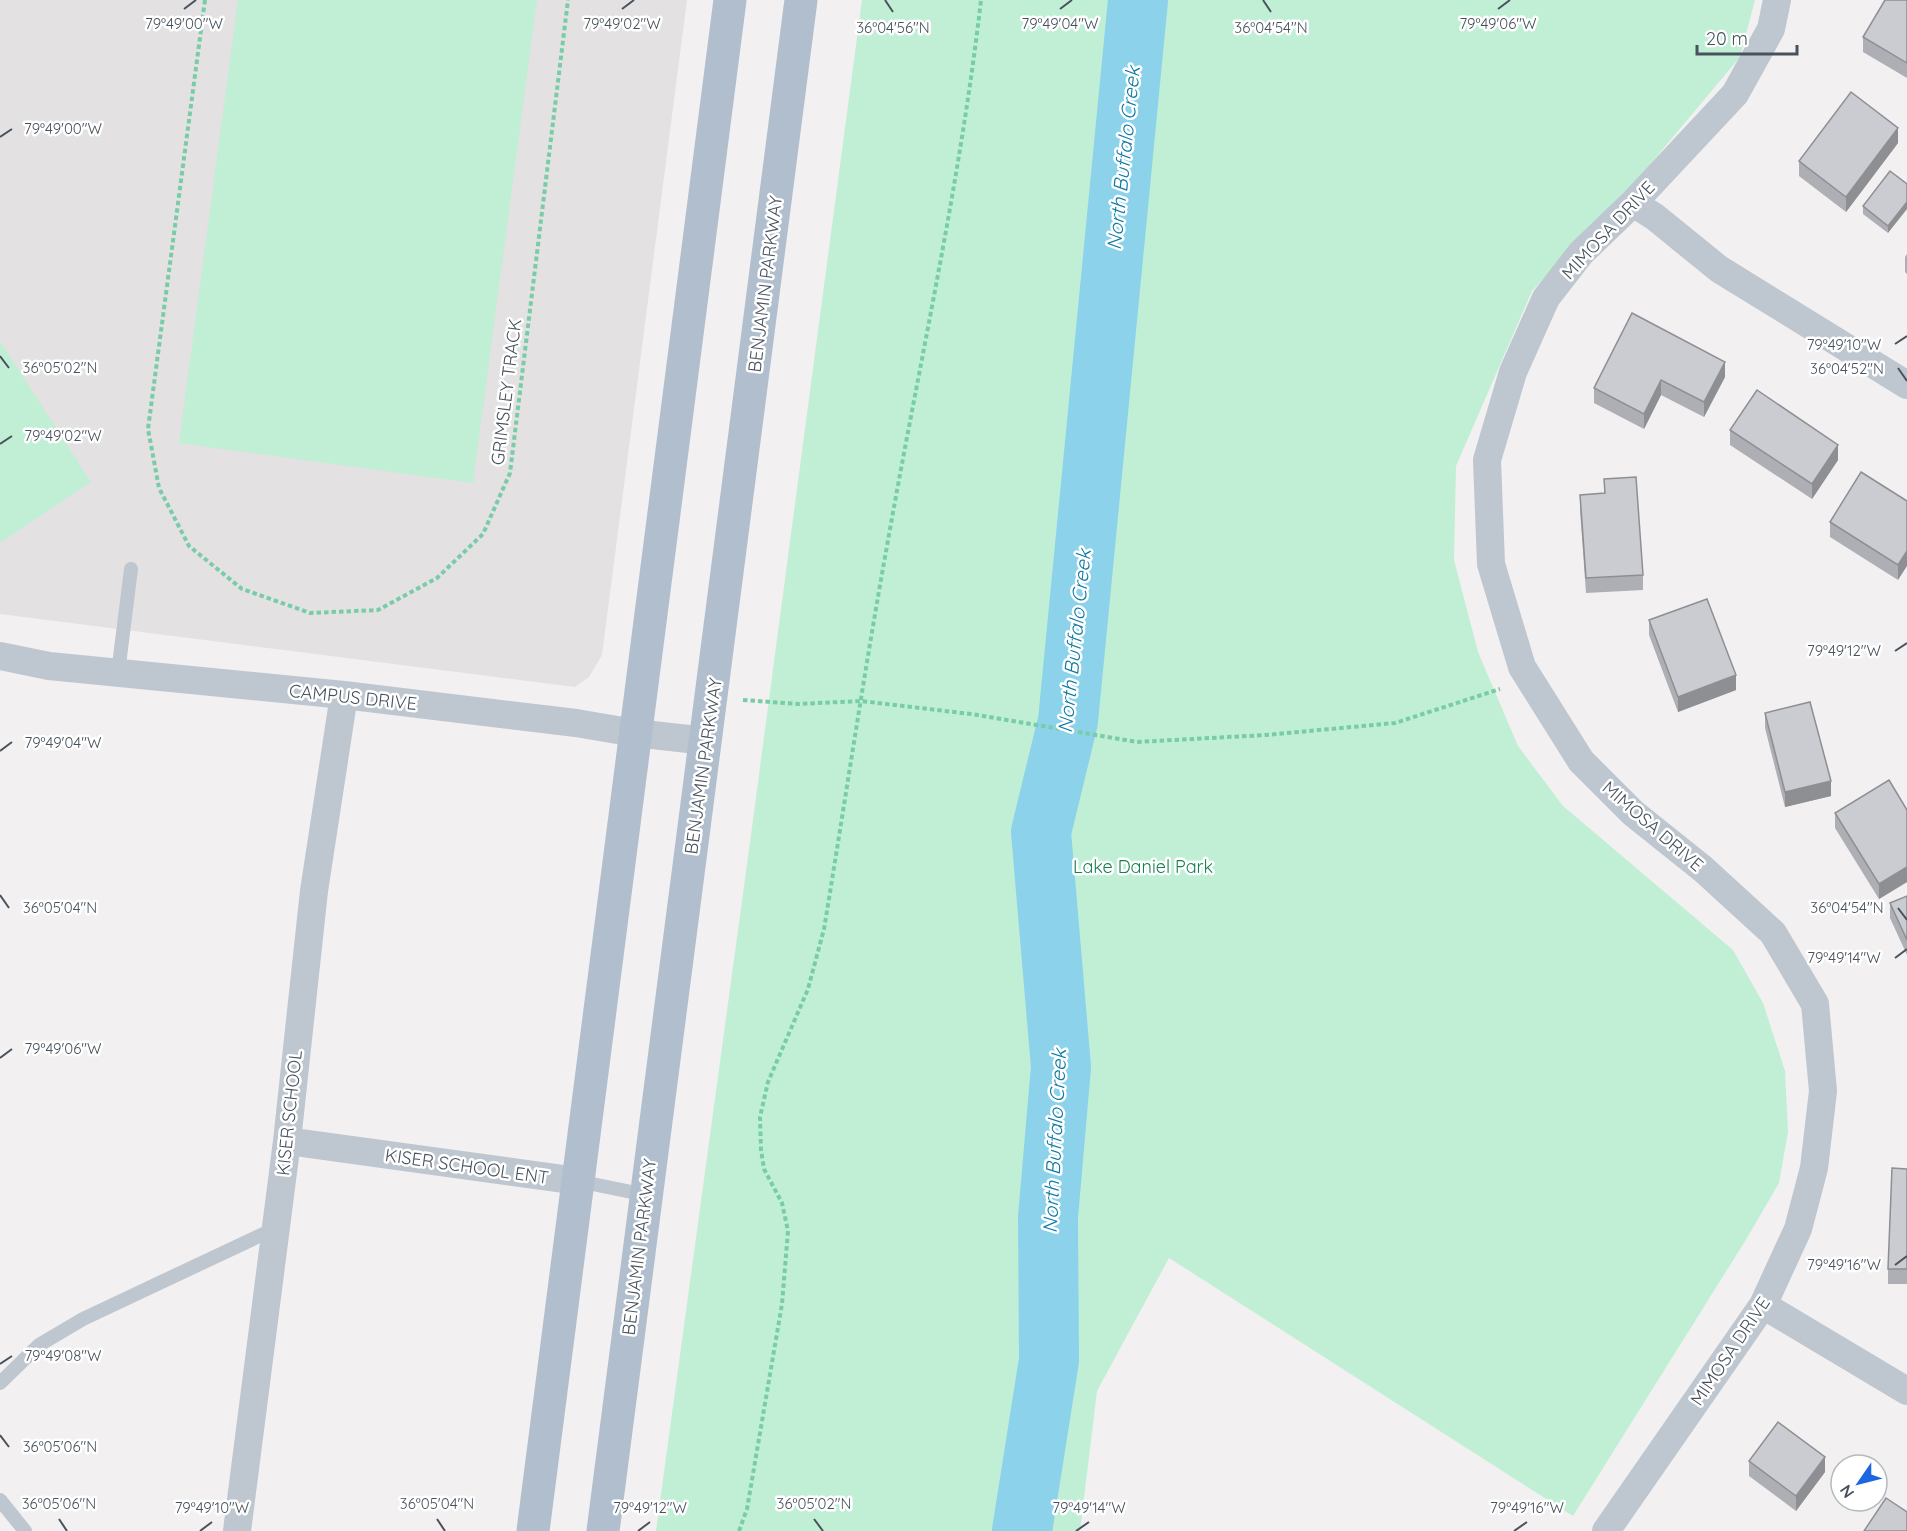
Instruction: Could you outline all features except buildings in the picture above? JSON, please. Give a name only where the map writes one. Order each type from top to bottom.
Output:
[{"type":"main road","points":[[533,1531],[730,0]]},
{"type":"main road","name":"BENJAMIN PARKWAY","points":[[603,1531],[801,0]]},
{"type":"street","name":"MIMOSA DRIVE","points":[[1606,1531],[1763,1305],[1798,1229],[1814,1168],[1823,1091],[1815,1004],[1773,933],[1703,869],[1633,813],[1581,761],[1522,667],[1491,564],[1487,460],[1513,372],[1546,298],[1581,253],[1633,203],[1735,94],[1772,28],[1777,0]]},
{"type":"street","points":[[1633,203],[1655,217],[1719,269],[1907,385]]},
{"type":"street","name":"CAMPUS DRIVE","points":[[0,656],[49,666],[344,695],[706,741]]},
{"type":"street","name":"KISER SCHOOL","points":[[237,1531],[287,1141],[314,891],[344,695]]},
{"type":"street","name":"KISER SCHOOL ENT","points":[[287,1141],[578,1181]]},
{"type":"street","points":[[1763,1305],[1907,1391]]},
{"type":"lane","points":[[118,673],[131,569]]},
{"type":"lane","name":"KISER SCHOOL ENT","points":[[578,1181],[646,1195]]},
{"type":"lane","points":[[0,1383],[39,1345],[83,1319],[276,1228]]},
{"type":"lane","points":[[0,1500],[25,1531]]},
{"type":"path","name":"GRIMSLEY TRACK","points":[[205,0],[148,429],[159,488],[189,546],[242,589],[310,613],[378,610],[437,578],[483,534],[510,473],[568,0]]},
{"type":"path","points":[[738,1531],[747,1509],[782,1304],[788,1231],[782,1203],[764,1169],[760,1117],[768,1082],[808,989],[824,929],[887,546],[951,208],[981,0]]},
{"type":"path","points":[[712,699],[799,704],[861,701],[971,714],[1137,742],[1266,735],[1395,723],[1482,696],[1529,677]]},
{"type":"shaded area","points":[[0,0],[687,0],[602,655],[589,677],[575,687],[0,614]]},
{"type":"green space","points":[[238,0],[537,0],[473,483],[179,443]]},
{"type":"green space","name":"Lake Daniel Park","points":[[862,0],[1755,0],[1740,57],[1647,168],[1532,291],[1456,466],[1454,560],[1478,652],[1518,746],[1563,806],[1733,950],[1763,1003],[1785,1071],[1788,1132],[1779,1183],[1573,1516],[1169,1258],[1097,1391],[1080,1531],[656,1531]]},
{"type":"green space","points":[[0,341],[91,482],[0,543]]},
{"type":"waterway","name":"North Buffalo Creek","points":[[1022,1531],[1049,1360],[1048,1217],[1061,1067],[1041,832],[1068,721],[1138,0]]}]
